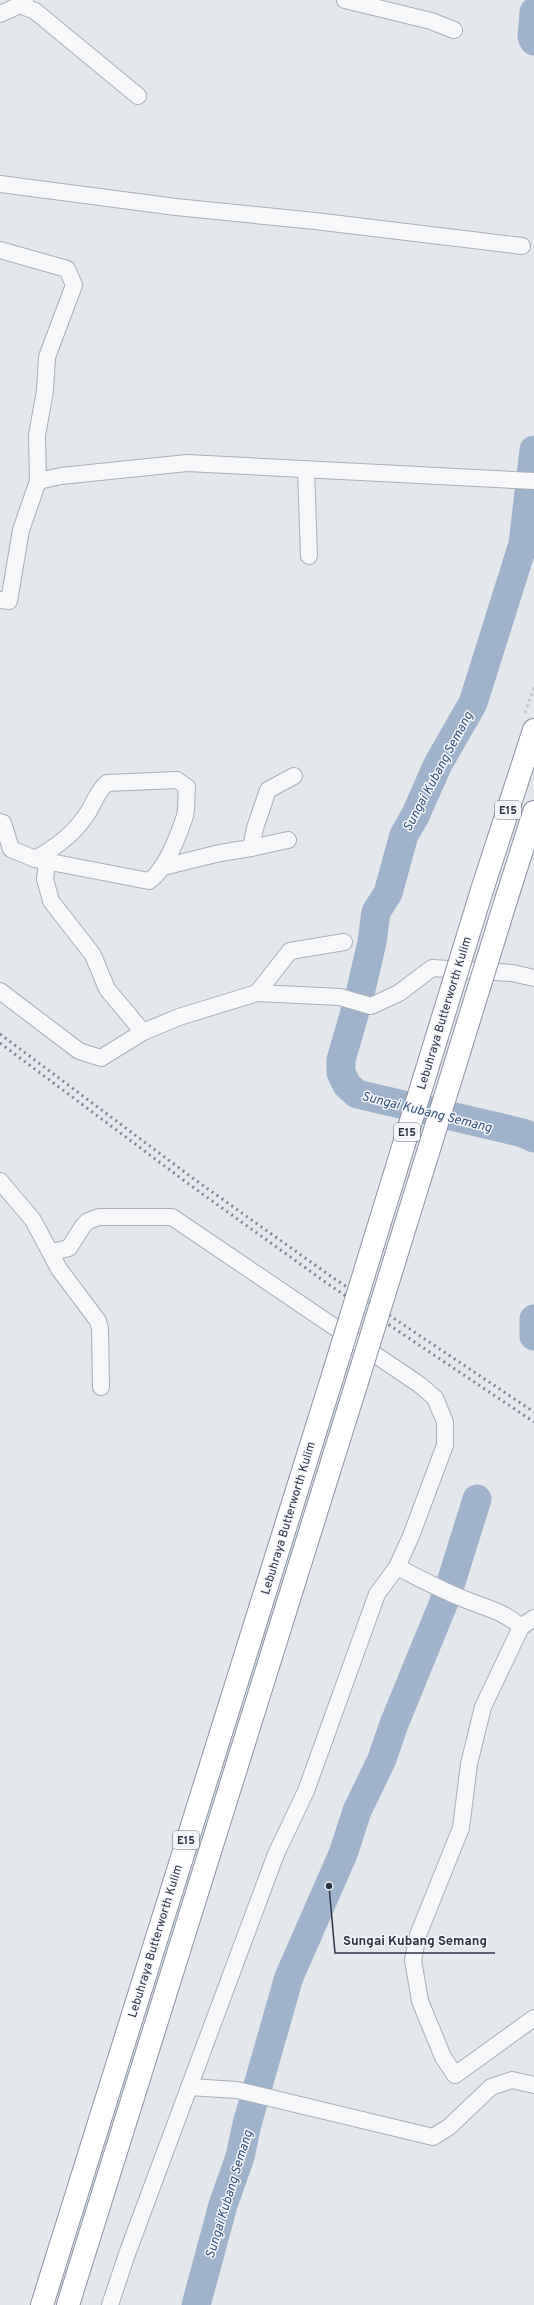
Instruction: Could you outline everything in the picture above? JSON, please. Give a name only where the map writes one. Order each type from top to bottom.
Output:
[{"type":"highway","name":"Lebuhraya Butterworth Kulim","points":[[42,2305],[333,1375],[482,890],[534,730]]},
{"type":"highway","name":"Lebuhraya Butterworth Kulim","points":[[68,2305],[357,1382],[506,897],[534,812]]},
{"type":"street","points":[[345,0],[432,21],[454,30]]},
{"type":"street","points":[[0,14],[22,3],[36,11],[138,96]]},
{"type":"street","points":[[0,184],[176,207],[315,221],[522,246]]},
{"type":"street","points":[[0,250],[67,269],[74,285],[46,357],[45,391],[38,435],[38,481],[21,530],[9,601],[0,600]]},
{"type":"street","points":[[38,481],[61,476],[188,463],[534,481]]},
{"type":"street","points":[[306,469],[309,556]]},
{"type":"street","points":[[251,848],[255,828],[268,790],[294,776]]},
{"type":"street","points":[[0,822],[3,823],[10,849],[41,860],[149,881],[157,876],[163,867],[185,815],[187,787],[177,780],[107,783],[102,787],[88,814],[70,836],[41,860]]},
{"type":"street","points":[[163,867],[220,853],[288,840]]},
{"type":"street","points":[[41,860],[51,901],[93,955],[107,989],[143,1032]]},
{"type":"street","points":[[257,993],[290,951],[344,942]]},
{"type":"street","points":[[0,991],[79,1051],[101,1058],[143,1032],[179,1017],[257,993],[340,997],[370,1006],[400,993],[432,968],[512,973],[534,978]]},
{"type":"street","points":[[0,1181],[33,1220],[52,1252],[59,1269],[98,1321],[100,1329],[101,1387]]},
{"type":"street","points":[[52,1252],[53,1250],[69,1248],[83,1226],[88,1221],[99,1217],[172,1217],[420,1384],[435,1398],[445,1422],[445,1445],[411,1536],[397,1567],[377,1594],[306,1791],[276,1854],[110,2305]]},
{"type":"street","points":[[397,1567],[464,1599],[491,1607],[510,1617],[528,1622],[483,1706],[469,1764],[465,1808],[461,1828],[418,1935],[413,1960],[420,2001],[443,2057],[455,2075],[534,2018]]},
{"type":"street","points":[[189,2087],[237,2090],[433,2137],[449,2127],[492,2087],[512,2080],[534,2085]]},
{"type":"waterway","name":"Sungai Kubang Semang","points":[[534,12],[532,37],[534,41]]},
{"type":"waterway","name":"Sungai Kubang Semang","points":[[534,450],[523,544],[473,703],[438,764],[415,816],[404,835],[388,893],[376,912],[372,942],[360,994],[341,1060],[341,1073],[347,1085],[357,1094],[523,1133],[534,1138]]},
{"type":"waterway","name":"Sungai Kubang Semang","points":[[534,1319],[534,1336]]},
{"type":"waterway","name":"Sungai Kubang Semang","points":[[196,2305],[223,2205],[240,2157],[247,2124],[289,1977],[343,1854],[357,1811],[382,1759],[394,1724],[448,1592],[477,1499]]},
{"type":"railway","points":[[0,1034],[194,1179],[332,1277],[534,1412]]},
{"type":"railway","points":[[0,1043],[190,1185],[328,1284],[534,1422]]},
{"type":"place","name":"Sungai Kubang Semang","points":[[329,1886]]}]
